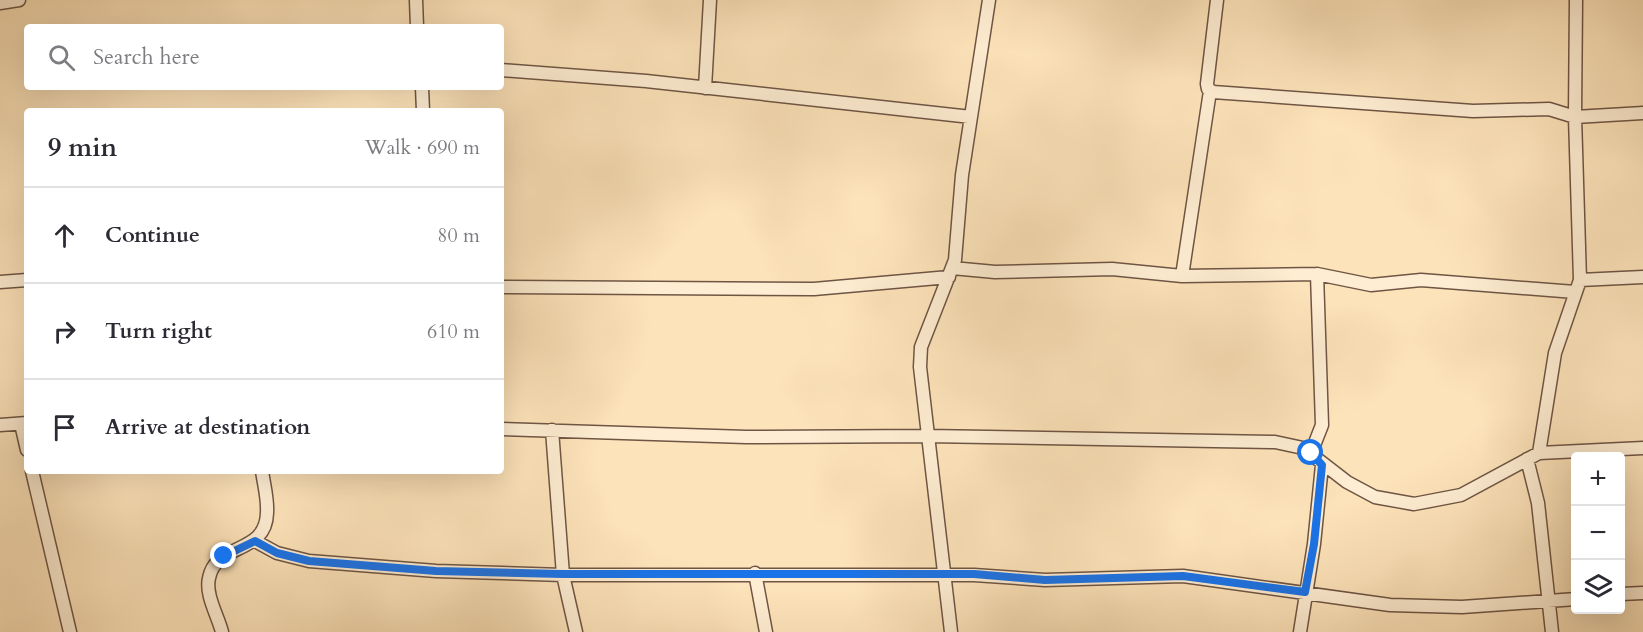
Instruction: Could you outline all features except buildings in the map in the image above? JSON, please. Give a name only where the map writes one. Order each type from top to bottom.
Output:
[{"type":"street","points":[[0,3],[19,0]]},
{"type":"street","points":[[416,0],[417,24]]},
{"type":"street","points":[[705,88],[710,0]]},
{"type":"street","points":[[951,632],[920,384],[921,347],[951,272],[989,0]]},
{"type":"street","points":[[1182,276],[1210,91],[1207,84],[1217,0]]},
{"type":"street","points":[[1552,632],[1533,456],[1555,353],[1580,279],[1575,117],[1576,0]]},
{"type":"street","points":[[504,70],[557,72],[971,117]]},
{"type":"street","points":[[422,90],[423,108]]},
{"type":"street","points":[[1210,91],[1473,111],[1549,109],[1575,117],[1643,113]]},
{"type":"street","points":[[504,287],[814,289],[951,272],[1112,269],[1182,276],[1317,274],[1371,285],[1421,280],[1575,292]]},
{"type":"street","points":[[1311,453],[1322,425],[1317,274]]},
{"type":"street","points":[[1580,279],[1643,277]]},
{"type":"street","points":[[0,282],[24,280]]},
{"type":"street","points":[[0,425],[24,424]]},
{"type":"street","points":[[504,429],[746,437],[927,436],[1291,443],[1311,453],[1322,465],[1375,497],[1414,504],[1461,495],[1533,456],[1643,448]]},
{"type":"street","points":[[552,430],[563,574],[576,632]]},
{"type":"street","points":[[1300,632],[1314,544],[1322,465]]},
{"type":"street","points":[[33,474],[70,632]]},
{"type":"street","points":[[222,632],[208,591],[209,578],[217,561],[255,541],[265,526],[267,514],[261,474]]},
{"type":"street","points":[[255,541],[277,553],[329,564],[563,574],[945,574],[1045,580],[1183,576],[1389,605],[1462,607],[1571,599]]},
{"type":"street","points":[[755,573],[766,632]]},
{"type":"street","points":[[1625,594],[1643,592]]},
{"type":"route","points":[[224,556],[255,541],[277,553],[309,561],[436,571],[563,574],[974,574],[1045,580],[1164,575],[1305,592],[1314,544],[1322,465],[1311,453]]}]
